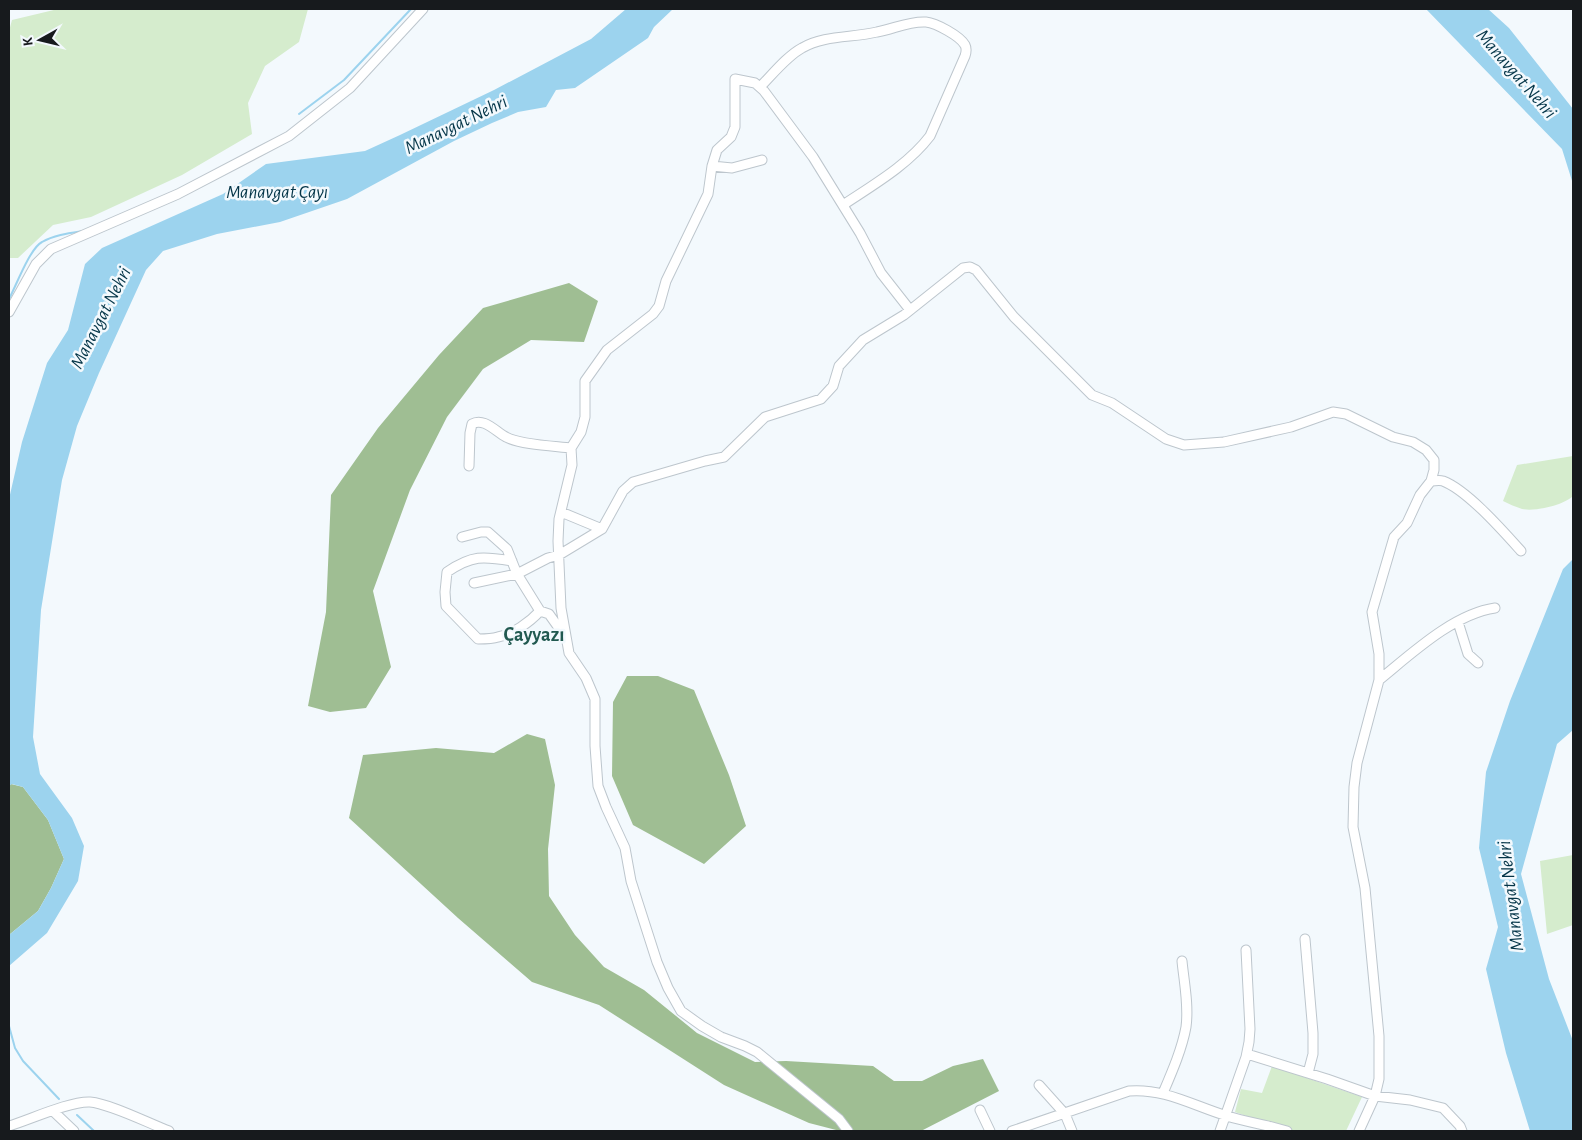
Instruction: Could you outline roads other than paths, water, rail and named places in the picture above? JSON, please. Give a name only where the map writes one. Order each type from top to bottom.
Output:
[{"type":"street","points":[[9,312],[36,264],[51,249],[178,194],[290,136],[350,88],[423,9]]},
{"type":"street","points":[[760,87],[802,48],[831,38],[844,38],[878,32],[912,22],[928,22],[939,25],[963,43],[966,50],[965,56],[926,142],[894,169],[843,205]]},
{"type":"street","points":[[848,1131],[839,1119],[757,1052],[721,1037],[682,1011],[668,988],[657,962],[636,898],[625,848],[598,786],[594,746],[595,699],[586,678],[569,653],[562,608],[558,541],[559,519],[572,465],[572,448],[581,432],[585,416],[585,381],[607,350],[653,314],[659,306],[666,281],[708,194],[712,166],[717,150],[731,137],[735,128],[736,79],[755,83],[760,87],[814,157],[860,233],[881,273],[910,310]]},
{"type":"street","points":[[712,166],[732,168],[762,160]]},
{"type":"street","points":[[474,584],[517,574],[548,558],[559,555],[602,529],[623,491],[633,482],[705,461],[724,458],[765,417],[821,399],[833,386],[839,366],[863,340],[910,310],[963,268],[970,267],[976,270],[1014,317],[1092,395],[1112,403],[1166,439],[1184,445],[1224,442],[1291,427],[1333,412],[1346,414],[1394,436],[1413,442],[1426,450],[1434,460],[1431,481],[1420,495],[1407,523],[1394,537],[1372,612],[1379,654],[1378,680],[1357,763],[1354,787],[1353,827],[1365,888],[1379,1036],[1379,1078],[1375,1096],[1359,1131]]},
{"type":"street","points":[[469,466],[470,433],[472,424],[475,422],[481,422],[490,426],[508,438],[537,445],[572,448]]},
{"type":"street","points":[[1431,481],[1441,480],[1460,491],[1501,529],[1521,551]]},
{"type":"street","points":[[561,512],[602,529]]},
{"type":"street","points":[[462,537],[488,532],[507,549],[517,574],[540,612],[549,614],[567,640]]},
{"type":"street","points":[[512,561],[473,558],[447,572],[444,592],[446,606],[478,639],[508,634],[540,612]]},
{"type":"street","points":[[1378,680],[1412,653],[1458,622],[1484,609],[1495,608]]},
{"type":"street","points":[[1458,622],[1468,654],[1478,663]]},
{"type":"street","points":[[1305,939],[1313,1033],[1313,1054],[1308,1073]]},
{"type":"street","points":[[1220,1131],[1250,1042],[1246,950]]},
{"type":"street","points":[[1164,1093],[1186,1026],[1187,1006],[1182,960]]},
{"type":"street","points":[[1247,1054],[1375,1096],[1410,1100],[1442,1108],[1460,1126],[1462,1131]]},
{"type":"street","points":[[1039,1085],[1065,1114],[1072,1131]]},
{"type":"street","points":[[1012,1131],[1038,1127],[1065,1114],[1129,1091],[1140,1090],[1164,1093],[1226,1116],[1268,1129],[1286,1131]]},
{"type":"street","points":[[9,1126],[78,1103],[90,1102],[120,1111],[169,1131]]},
{"type":"street","points":[[980,1110],[990,1131]]},
{"type":"street","points":[[53,1111],[74,1131]]},
{"type":"water","name":"Manavgat Çayı","points":[[626,9],[673,9],[654,27],[648,38],[575,88],[556,90],[546,107],[518,112],[492,123],[454,141],[347,199],[280,222],[217,234],[163,251],[146,270],[77,426],[62,480],[41,610],[33,737],[40,774],[72,818],[84,846],[78,881],[47,933],[9,966],[9,935],[38,911],[64,859],[48,820],[23,787],[12,784],[9,786],[9,499],[22,442],[47,363],[68,330],[85,264],[102,248],[223,194],[266,164],[365,151],[400,135],[494,90],[591,39]]},
{"type":"water","name":"Manavgat Nehri","points":[[1426,9],[1488,9],[1509,28],[1573,109],[1573,184],[1562,149]]},
{"type":"water","name":"Manavgat Nehri","points":[[1573,559],[1573,730],[1557,744],[1521,874],[1549,979],[1573,1041],[1573,1131],[1530,1131],[1506,1053],[1486,969],[1498,927],[1479,848],[1486,772],[1510,701],[1563,569]]},
{"type":"waterway","points":[[299,114],[344,80],[411,9]]},
{"type":"waterway","points":[[9,299],[28,259],[37,246],[52,238],[83,231]]},
{"type":"waterway","points":[[9,1026],[15,1048],[23,1061],[59,1099]]},
{"type":"waterway","points":[[77,1115],[94,1131]]},
{"type":"district","name":"Çayyazı","points":[[534,635]]}]
